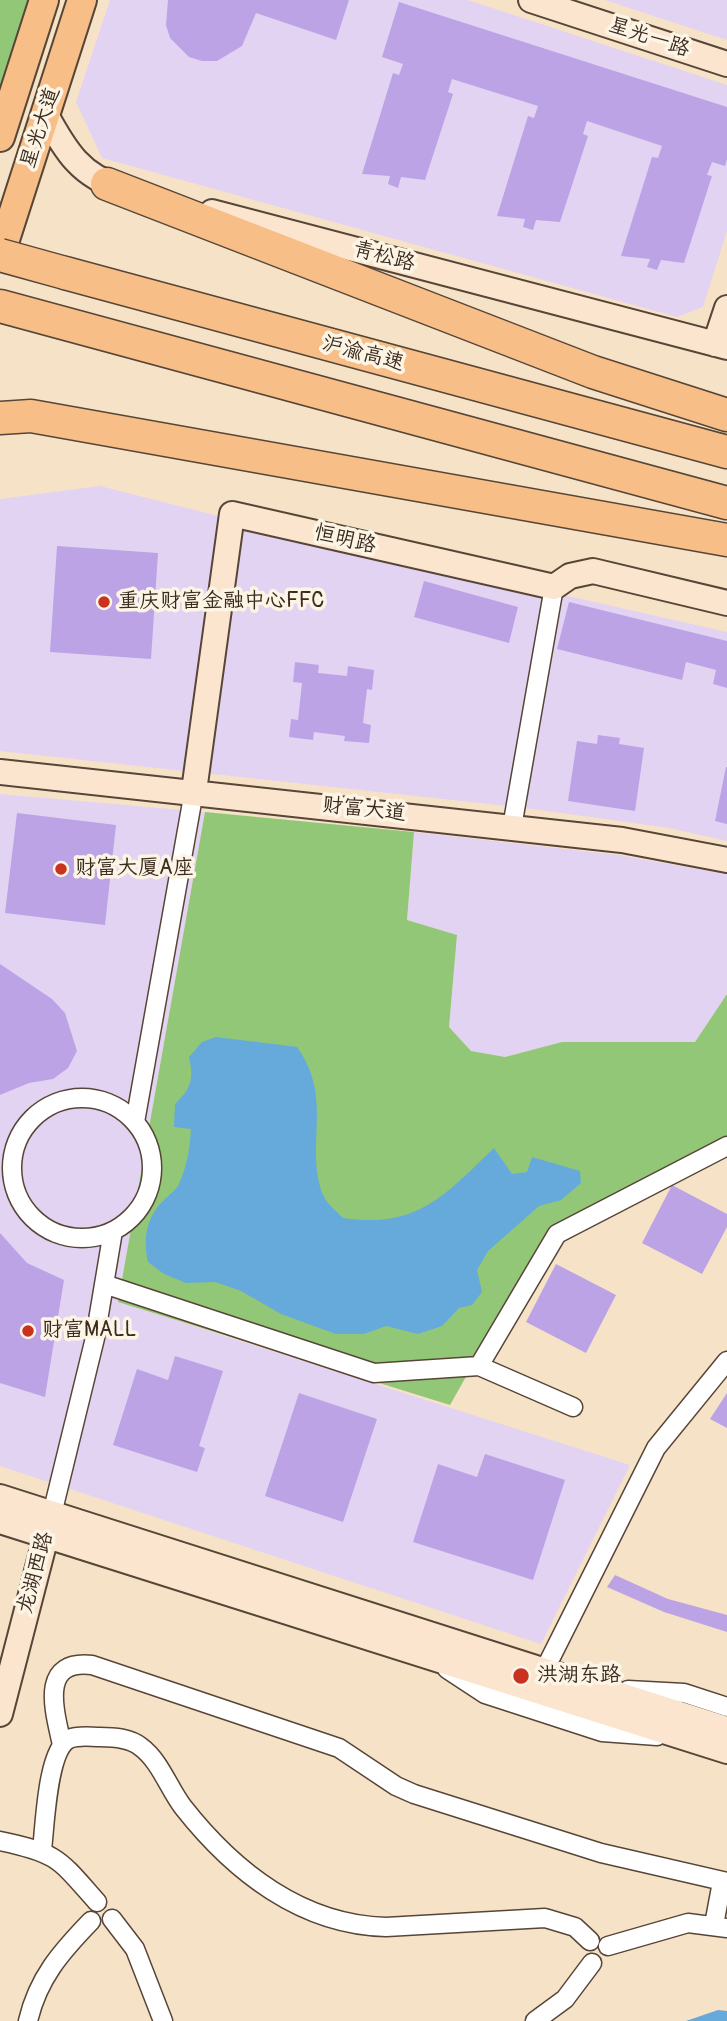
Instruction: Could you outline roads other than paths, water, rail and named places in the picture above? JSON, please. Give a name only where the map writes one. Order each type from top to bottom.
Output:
[{"type":"highway","points":[[107,184],[593,372],[727,415]]},
{"type":"highway","name":"沪渝高速","points":[[0,255],[727,452]]},
{"type":"highway","points":[[0,306],[727,503]]},
{"type":"highway","points":[[0,418],[31,416],[727,540]]},
{"type":"main road","name":"星光大道","points":[[0,137],[44,0]]},
{"type":"main road","name":"星光大道","points":[[0,255],[82,0]]},
{"type":"street","name":"星光一路","points":[[531,0],[727,64]]},
{"type":"street","name":"青松路","points":[[46,115],[66,152],[81,169],[107,184],[721,345],[727,307]]},
{"type":"street","name":"恒明路","points":[[194,791],[232,514],[554,587]]},
{"type":"street","points":[[512,827],[554,587],[570,576],[593,571],[727,603]]},
{"type":"street","name":"财富大道","points":[[0,772],[622,839],[727,860]]},
{"type":"street","points":[[135,1122],[194,791]]},
{"type":"street","points":[[83,1097],[106,1101],[126,1113],[142,1130],[151,1152],[152,1176],[146,1199],[132,1218],[113,1231],[90,1238],[66,1237],[45,1228],[28,1213],[16,1193],[11,1171],[14,1148],[24,1128],[40,1111],[60,1101],[83,1097]]},
{"type":"street","points":[[479,1366],[557,1234],[727,1146]]},
{"type":"street","points":[[49,1525],[95,1338],[113,1231]]},
{"type":"street","points":[[104,1284],[374,1373],[479,1366],[573,1407]]},
{"type":"street","points":[[544,1671],[656,1448],[727,1362]]},
{"type":"street","points":[[0,1497],[49,1525],[429,1657],[727,1751]]},
{"type":"street","points":[[0,1521],[49,1525],[544,1671],[727,1729]]},
{"type":"street","name":"龙湖西路","points":[[0,1714],[49,1525]]},
{"type":"street","points":[[42,1850],[54,1763],[62,1745],[53,1701],[59,1675],[65,1667],[92,1665],[339,1748],[396,1786],[414,1794],[601,1853],[724,1882],[720,1927],[688,1923],[599,1944]]},
{"type":"street","points":[[602,1689],[684,1693],[727,1707]]},
{"type":"street","points":[[62,1745],[79,1737],[112,1737],[137,1744],[148,1753],[183,1806],[225,1854],[283,1898],[313,1913],[362,1927],[545,1918],[575,1927],[599,1944],[607,1958],[600,1963],[592,1963],[565,1999],[535,2021]]},
{"type":"street","points":[[0,1841],[42,1850],[60,1861],[97,1902],[109,1904],[113,1911],[112,1919],[135,1949],[163,2021]]},
{"type":"street","points":[[91,1922],[89,1910],[97,1902]]},
{"type":"street","points":[[91,1922],[103,1926],[112,1919]]},
{"type":"street","points":[[28,2021],[37,1990],[54,1960],[91,1922]]},
{"type":"water","points":[[216,1037],[297,1047],[314,1086],[317,1105],[318,1179],[324,1197],[343,1218],[391,1218],[428,1205],[460,1181],[494,1148],[512,1174],[527,1172],[532,1157],[580,1171],[581,1183],[561,1200],[539,1206],[488,1251],[477,1270],[482,1292],[472,1305],[459,1308],[442,1326],[418,1334],[386,1326],[364,1334],[336,1334],[281,1314],[241,1291],[215,1282],[186,1283],[164,1274],[148,1262],[146,1237],[153,1214],[178,1186],[186,1164],[191,1129],[174,1127],[175,1104],[190,1083],[189,1057],[202,1042]]},
{"type":"water","points":[[718,2010],[727,2011],[727,2021],[686,2021]]},
{"type":"place","name":"重庆财富金融中心FFC","points":[[104,602]]},
{"type":"place","name":"财富大厦A座","points":[[61,869]]},
{"type":"place","name":"财富MALL","points":[[28,1331]]},
{"type":"place","name":"洪湖东路","points":[[521,1676]]}]
